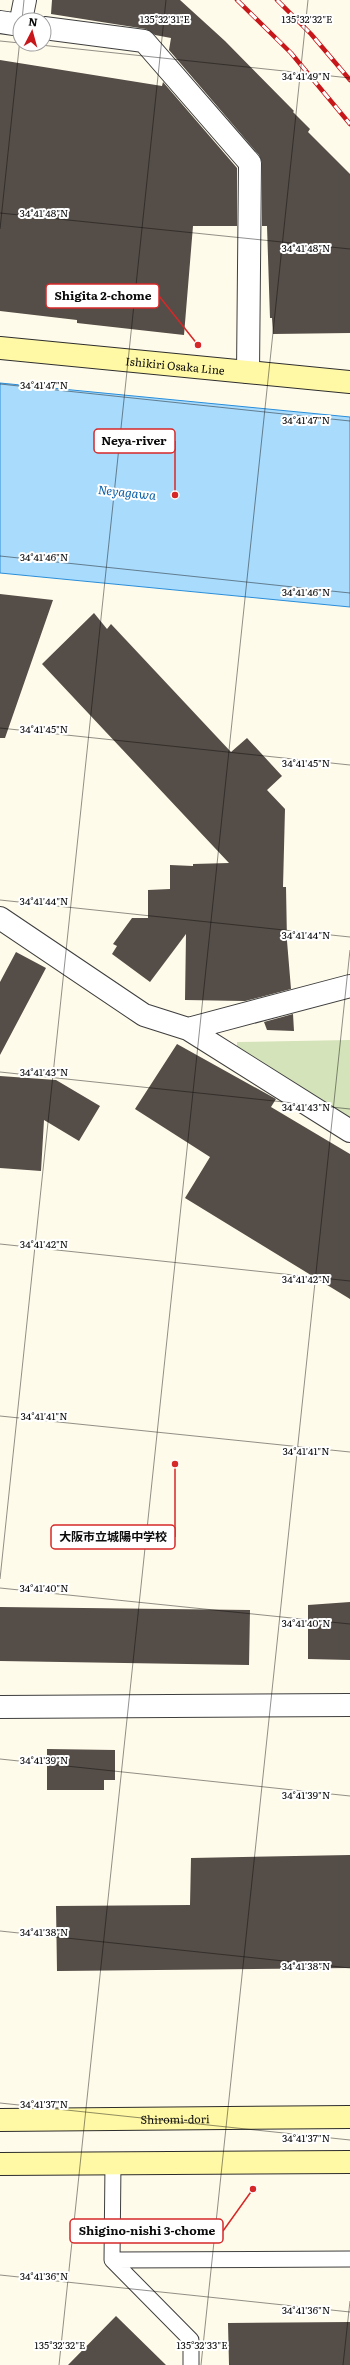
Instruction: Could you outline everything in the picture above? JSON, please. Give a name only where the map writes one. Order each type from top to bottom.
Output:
[{"type":"street","points":[[23,12],[25,0]]},
{"type":"street","points":[[0,22],[12,24]]},
{"type":"street","points":[[52,29],[144,41],[250,163],[248,372]]},
{"type":"street","name":"Ishikiri Osaka Line","points":[[0,348],[350,382]]},
{"type":"street","points":[[0,918],[144,1015],[188,1029],[350,1130]]},
{"type":"street","points":[[188,1029],[350,986]]},
{"type":"street","points":[[0,1707],[350,1705]]},
{"type":"street","name":"Shiromi-dori","points":[[0,2120],[350,2117]]},
{"type":"street","points":[[0,2164],[350,2162]]},
{"type":"lane","points":[[113,2163],[112,2260],[191,2340],[190,2365]]},
{"type":"lane","points":[[112,2260],[350,2259]]},
{"type":"green space","points":[[350,1040],[350,1122],[237,1047],[237,1042]]},
{"type":"water","name":"Neyagawa","points":[[0,383],[350,417],[350,607],[0,573]]},
{"type":"building","points":[[52,0],[180,0],[225,41],[294,111],[293,112],[310,129],[308,132],[350,174],[350,333],[273,334],[272,318],[270,318],[267,226],[262,226],[262,163],[259,155],[169,50],[171,38],[155,35],[146,29],[52,14]]},
{"type":"building","points":[[0,60],[162,86],[163,82],[237,168],[237,226],[193,226],[184,335],[77,323],[77,320],[0,311]]},
{"type":"building","points":[[0,594],[53,600],[5,738],[0,738]]},
{"type":"building","points":[[94,613],[107,629],[111,624],[231,752],[247,738],[282,776],[267,790],[285,809],[283,887],[286,887],[287,941],[291,989],[245,1001],[185,1000],[186,934],[150,982],[112,954],[117,946],[113,944],[132,918],[148,918],[148,890],[170,889],[170,865],[193,866],[193,864],[229,863],[42,664]]},
{"type":"building","points":[[16,952],[46,968],[0,1055],[0,982]]},
{"type":"building","points":[[293,1014],[294,1031],[267,1030],[264,1022]]},
{"type":"building","points":[[177,1044],[276,1099],[271,1107],[350,1154],[350,1299],[185,1198],[210,1157],[135,1109]]},
{"type":"building","points":[[0,1076],[56,1080],[100,1106],[79,1141],[44,1120],[41,1171],[0,1168]]},
{"type":"building","points":[[350,1602],[350,1660],[308,1659],[308,1605]]},
{"type":"building","points":[[0,1607],[250,1610],[249,1665],[0,1661]]},
{"type":"building","points":[[47,1749],[115,1750],[115,1780],[104,1780],[104,1790],[47,1790]]},
{"type":"building","points":[[350,1855],[350,1968],[57,1971],[56,1906],[190,1905],[191,1858]]},
{"type":"building","points":[[116,2316],[166,2365],[68,2365]]},
{"type":"building","points":[[350,2322],[350,2365],[229,2365],[228,2323]]},
{"type":"railway","points":[[237,0],[291,53],[350,124]]},
{"type":"railway","points":[[277,0],[311,34],[350,80]]},
{"type":"place","name":"Shigita 2-chome","points":[[198,345]]},
{"type":"place","name":"Neya-river","points":[[175,495]]},
{"type":"place","name":"大阪市立城陽中学校","points":[[175,1464]]},
{"type":"place","name":"Shigino-nishi 3-chome","points":[[253,2189]]}]
